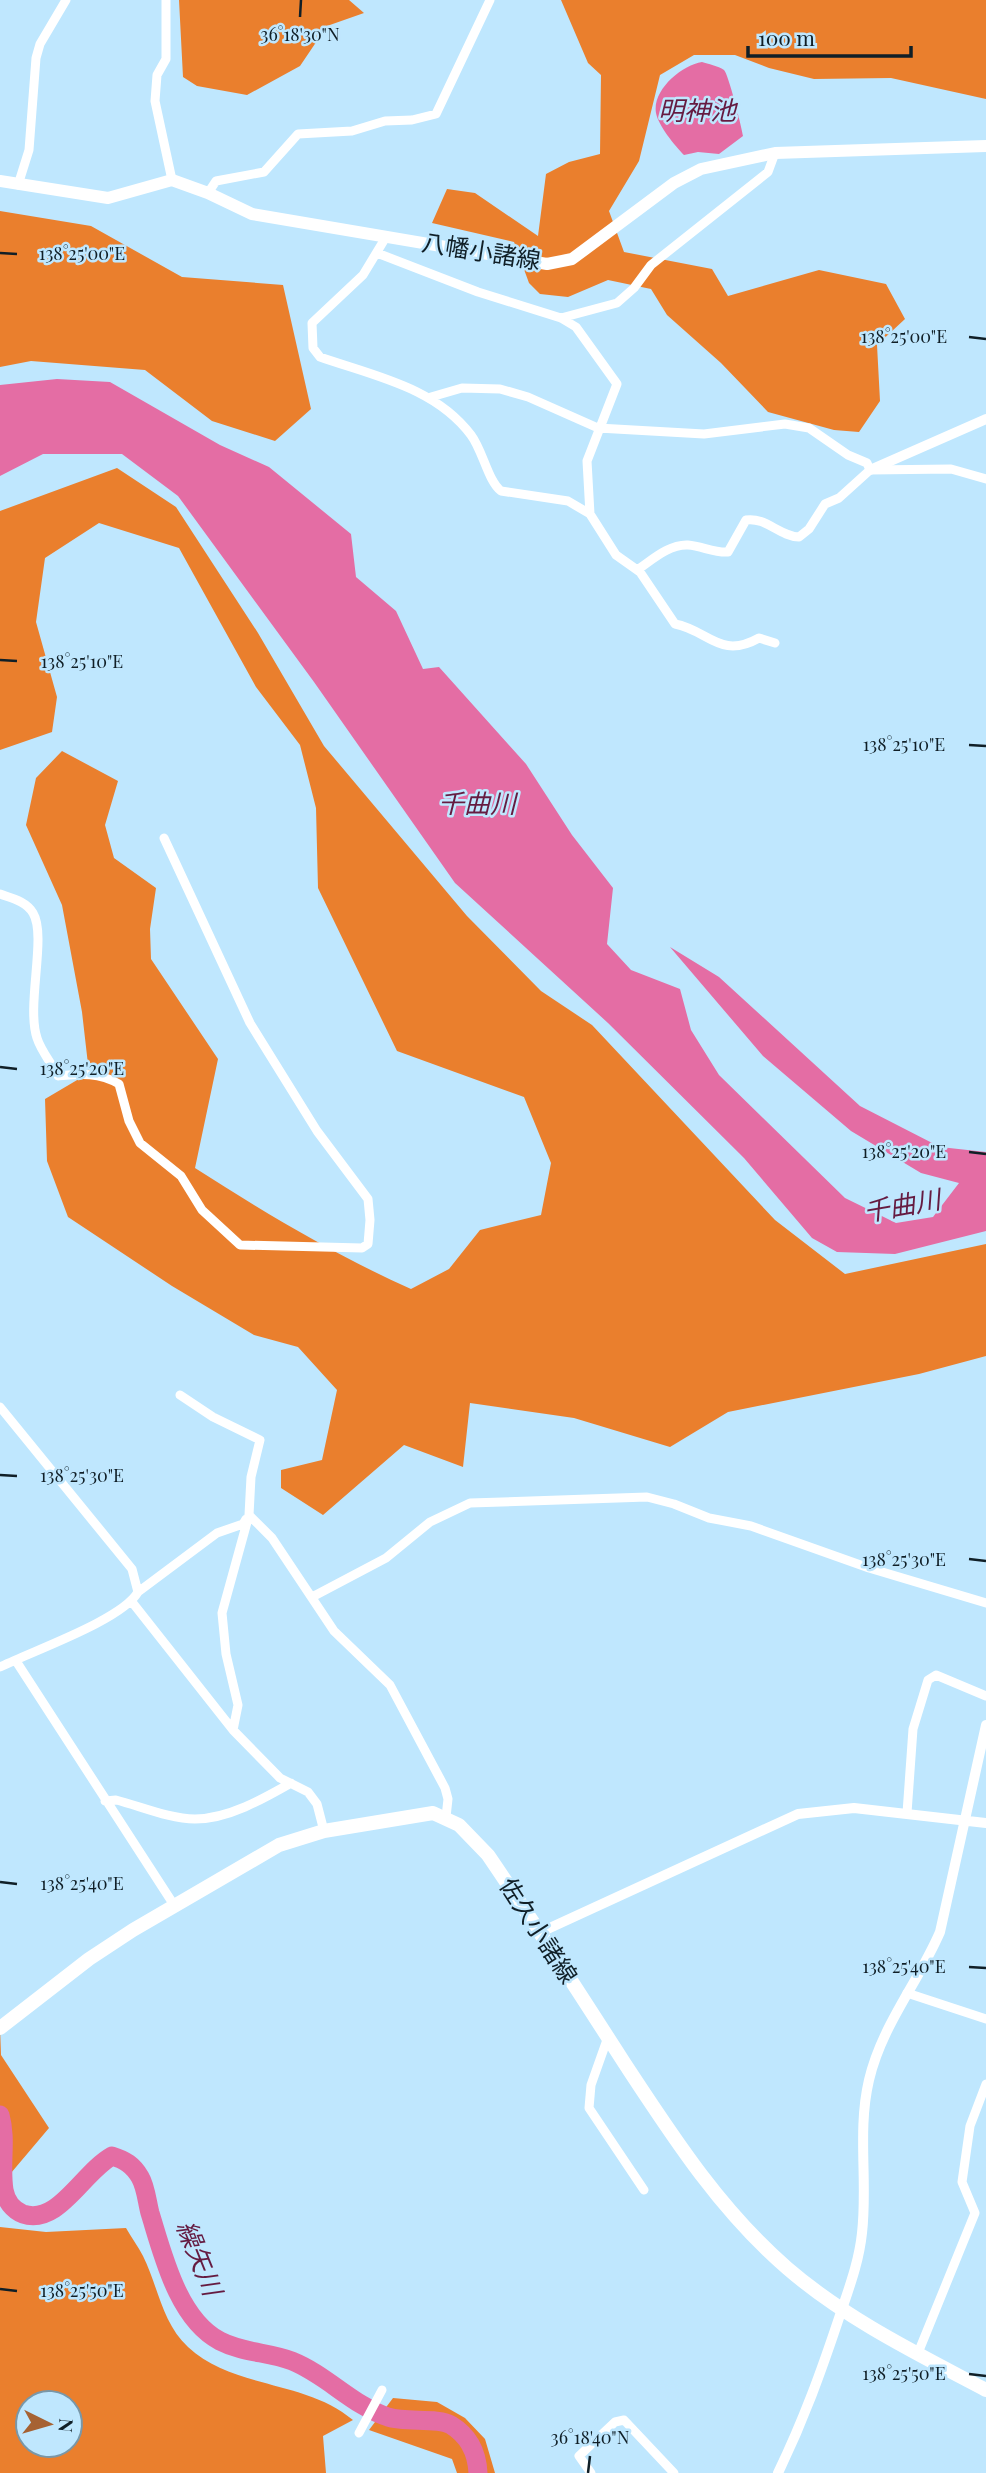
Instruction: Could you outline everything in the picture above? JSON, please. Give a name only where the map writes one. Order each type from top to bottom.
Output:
[{"type":"main road","name":"八幡小諸線","points":[[172,180],[208,192],[252,214],[528,263],[547,264],[572,259],[674,183],[701,169],[775,153],[986,146]]},
{"type":"main road","points":[[0,180],[108,198],[172,180]]},
{"type":"main road","points":[[2,2026],[89,1959],[174,1905],[279,1845],[324,1831],[419,1813],[446,1817]]},
{"type":"main road","name":"佐久小諸線","points":[[446,1817],[459,1825],[488,1855],[700,2174],[734,2216],[788,2269],[842,2308],[918,2354],[986,2390]]},
{"type":"street","points":[[18,185],[29,150],[36,58],[40,44],[66,0]]},
{"type":"street","points":[[166,0],[166,59],[157,75],[155,101],[172,180]]},
{"type":"street","points":[[208,192],[216,181],[264,172],[298,134],[352,131],[385,121],[412,120],[436,114],[490,0]]},
{"type":"street","points":[[561,318],[617,303],[634,288],[651,265],[768,172],[775,153]]},
{"type":"street","points":[[386,237],[363,275],[312,323],[313,348],[320,357],[431,397],[461,421],[482,450],[494,486],[500,491],[568,501],[590,514],[616,555],[637,570],[675,624],[692,627],[701,638],[718,643],[743,647],[759,638],[775,643]]},
{"type":"street","points":[[377,253],[478,292],[561,318],[576,327],[617,384],[597,428],[587,461],[590,514]]},
{"type":"street","points":[[431,397],[462,388],[500,389],[528,397],[597,428],[704,434],[785,424],[809,428],[849,455],[867,463],[870,470]]},
{"type":"street","points":[[637,570],[671,548],[687,545],[719,553],[728,552],[746,520],[757,518],[790,536],[799,537],[809,529],[825,505],[839,498],[870,470],[986,419]]},
{"type":"street","points":[[870,470],[951,469],[986,479]]},
{"type":"street","points":[[0,894],[21,901],[33,913],[37,934],[33,992],[37,1037],[58,1076],[89,1074],[108,1077],[119,1084],[129,1121],[140,1143],[181,1176],[202,1210],[224,1234],[240,1245],[362,1248],[368,1244],[368,1199],[317,1131],[250,1023],[164,838]]},
{"type":"street","points":[[180,1395],[213,1417],[260,1440],[251,1477],[249,1515],[222,1613],[226,1654],[238,1705],[233,1730]]},
{"type":"street","points":[[0,1407],[132,1569],[138,1592]]},
{"type":"street","points":[[314,1596],[386,1558],[430,1522],[470,1503],[647,1497],[709,1518],[751,1526],[869,1568],[986,1603]]},
{"type":"street","points":[[0,1667],[100,1621],[132,1602],[138,1592],[217,1533],[243,1524],[249,1515]]},
{"type":"street","points":[[249,1515],[272,1538],[314,1596],[334,1631],[390,1685],[445,1788],[448,1800],[446,1817]]},
{"type":"street","points":[[132,1602],[233,1730],[280,1778],[308,1792],[317,1804],[324,1831]]},
{"type":"street","points":[[16,1661],[174,1905]]},
{"type":"street","points":[[906,1813],[913,1729],[928,1680],[936,1675],[986,1696]]},
{"type":"street","points":[[778,2473],[808,2411],[858,2262],[862,2235],[863,2115],[868,2082],[885,2030],[929,1957],[942,1925],[986,1725]]},
{"type":"street","points":[[106,1801],[116,1800],[194,1819],[214,1816],[260,1801],[291,1783]]},
{"type":"street","points":[[541,1932],[797,1814],[845,1808],[986,1824]]},
{"type":"street","points":[[907,1993],[986,2019]]},
{"type":"street","points":[[608,2037],[591,2085],[589,2108],[644,2190]]},
{"type":"street","points":[[918,2354],[975,2213],[962,2182],[970,2126],[986,2084]]},
{"type":"street","points":[[359,2433],[382,2390]]},
{"type":"street","points":[[591,2473],[579,2456],[615,2422],[624,2420],[674,2473]]},
{"type":"shaded area","points":[[179,0],[349,0],[364,13],[327,26],[300,66],[247,95],[197,86],[183,77]]},
{"type":"shaded area","points":[[561,0],[986,0],[986,99],[891,78],[814,79],[769,68],[735,55],[694,55],[660,75],[639,161],[609,211],[624,252],[712,269],[728,296],[819,270],[886,284],[905,319],[877,345],[880,401],[859,432],[834,430],[768,412],[721,363],[667,315],[651,289],[608,280],[568,297],[540,294],[529,283],[514,242],[432,223],[447,189],[475,193],[538,236],[546,174],[569,162],[600,154],[601,75],[588,63]]},
{"type":"shaded area","points":[[0,211],[91,226],[182,277],[283,285],[311,409],[275,441],[212,421],[145,370],[31,361],[0,367]]},
{"type":"shaded area","points":[[117,468],[176,507],[258,633],[324,746],[467,916],[541,991],[592,1025],[775,1220],[845,1274],[986,1244],[986,1356],[919,1374],[728,1412],[670,1447],[574,1418],[470,1403],[463,1467],[404,1445],[323,1515],[281,1488],[281,1470],[322,1460],[337,1390],[298,1347],[254,1335],[172,1286],[68,1217],[47,1161],[45,1099],[89,1073],[82,1012],[62,905],[26,825],[36,778],[62,751],[118,781],[105,825],[114,858],[156,888],[150,929],[151,959],[218,1059],[195,1168],[301,1233],[411,1289],[449,1269],[480,1230],[541,1215],[551,1163],[524,1097],[397,1051],[318,888],[316,808],[300,745],[256,687],[179,548],[99,523],[45,558],[36,622],[57,697],[52,732],[0,750],[0,511]]},
{"type":"shaded area","points":[[0,2026],[1,2055],[49,2128],[0,2186]]},
{"type":"shaded area","points":[[0,2227],[46,2232],[126,2228],[143,2256],[172,2327],[188,2347],[206,2361],[226,2370],[314,2398],[353,2420],[323,2436],[326,2473],[0,2473]]},
{"type":"shaded area","points":[[393,2398],[437,2402],[465,2418],[485,2439],[495,2473],[457,2473],[452,2459],[369,2430]]},
{"type":"water","name":"明神池","points":[[702,62],[726,73],[743,136],[719,154],[698,152],[684,155],[660,123],[656,104],[670,80],[686,68]]},
{"type":"water","name":"千曲川","points":[[57,379],[110,382],[220,445],[269,467],[351,534],[356,577],[396,611],[423,669],[439,667],[526,764],[572,835],[613,888],[607,944],[631,970],[680,989],[691,1030],[719,1075],[845,1198],[896,1223],[933,1217],[959,1183],[921,1173],[851,1131],[763,1056],[670,947],[719,977],[860,1106],[940,1147],[986,1152],[986,1231],[895,1254],[837,1252],[812,1238],[744,1158],[608,1023],[455,883],[314,682],[178,496],[122,454],[43,454],[0,476],[0,385]]},
{"type":"waterway","name":"繰矢川","points":[[0,2115],[4,2190],[8,2201],[16,2210],[36,2216],[47,2212],[59,2205],[112,2156],[125,2161],[142,2181],[174,2284],[193,2318],[205,2331],[229,2345],[283,2358],[305,2367],[363,2406],[388,2417],[438,2421],[451,2425],[463,2434],[471,2445],[478,2473]]}]
